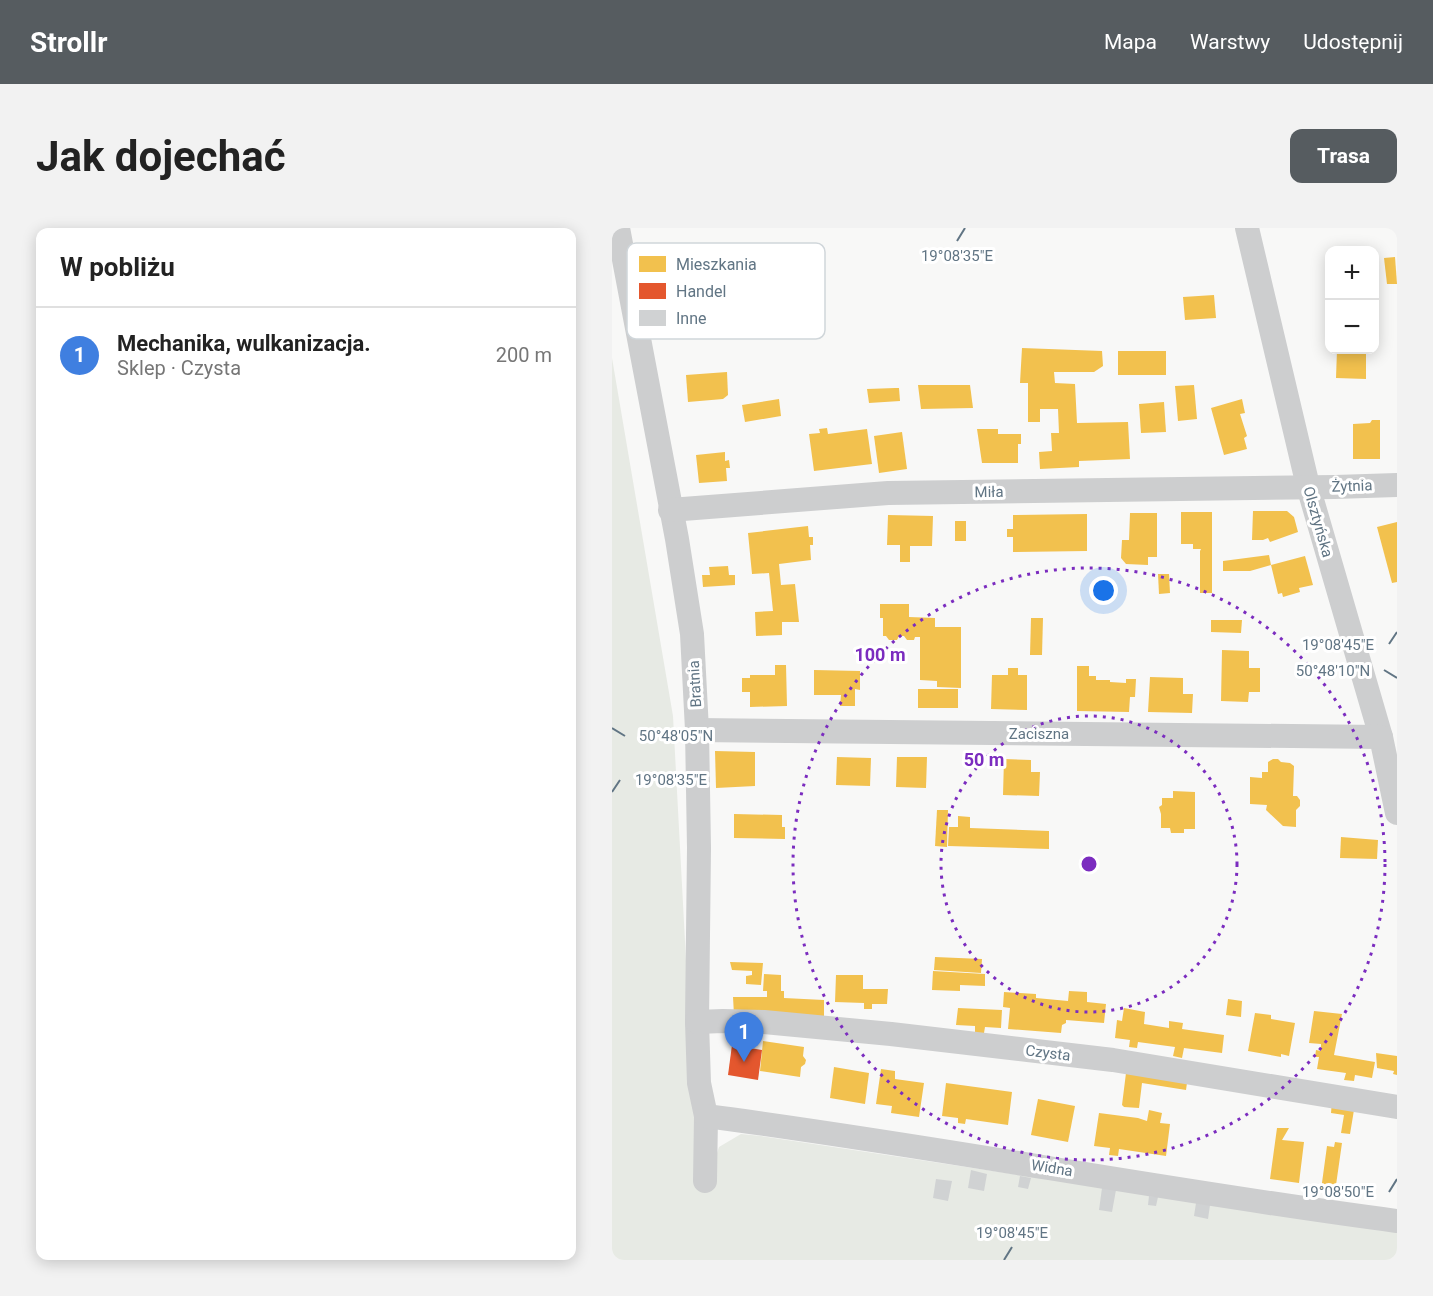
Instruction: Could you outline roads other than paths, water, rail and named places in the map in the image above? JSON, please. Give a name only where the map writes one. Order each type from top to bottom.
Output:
[{"type":"street","name":"Bratnia","points":[[618,228],[627,277]]},
{"type":"street","name":"Olsztyńska","points":[[1247,228],[1308,486],[1381,737],[1397,813]]},
{"type":"street","name":"Bratnia","points":[[638,339],[677,539],[692,634],[697,730],[697,1022],[699,1083],[706,1116],[705,1181]]},
{"type":"street","name":"Żytnia","points":[[1308,486],[1397,485]]},
{"type":"street","name":"Miła","points":[[670,510],[888,493],[1308,486]]},
{"type":"street","name":"Zaciszna","points":[[697,730],[1381,737]]},
{"type":"street","name":"Czysta","points":[[697,1022],[723,1020],[787,1024],[1113,1060],[1397,1107]]},
{"type":"street","name":"Widna","points":[[706,1116],[940,1150],[1300,1209],[1397,1221]]},
{"type":"place","name":"Mechanika, wulkanizacja.","points":[[744,1062]]}]
